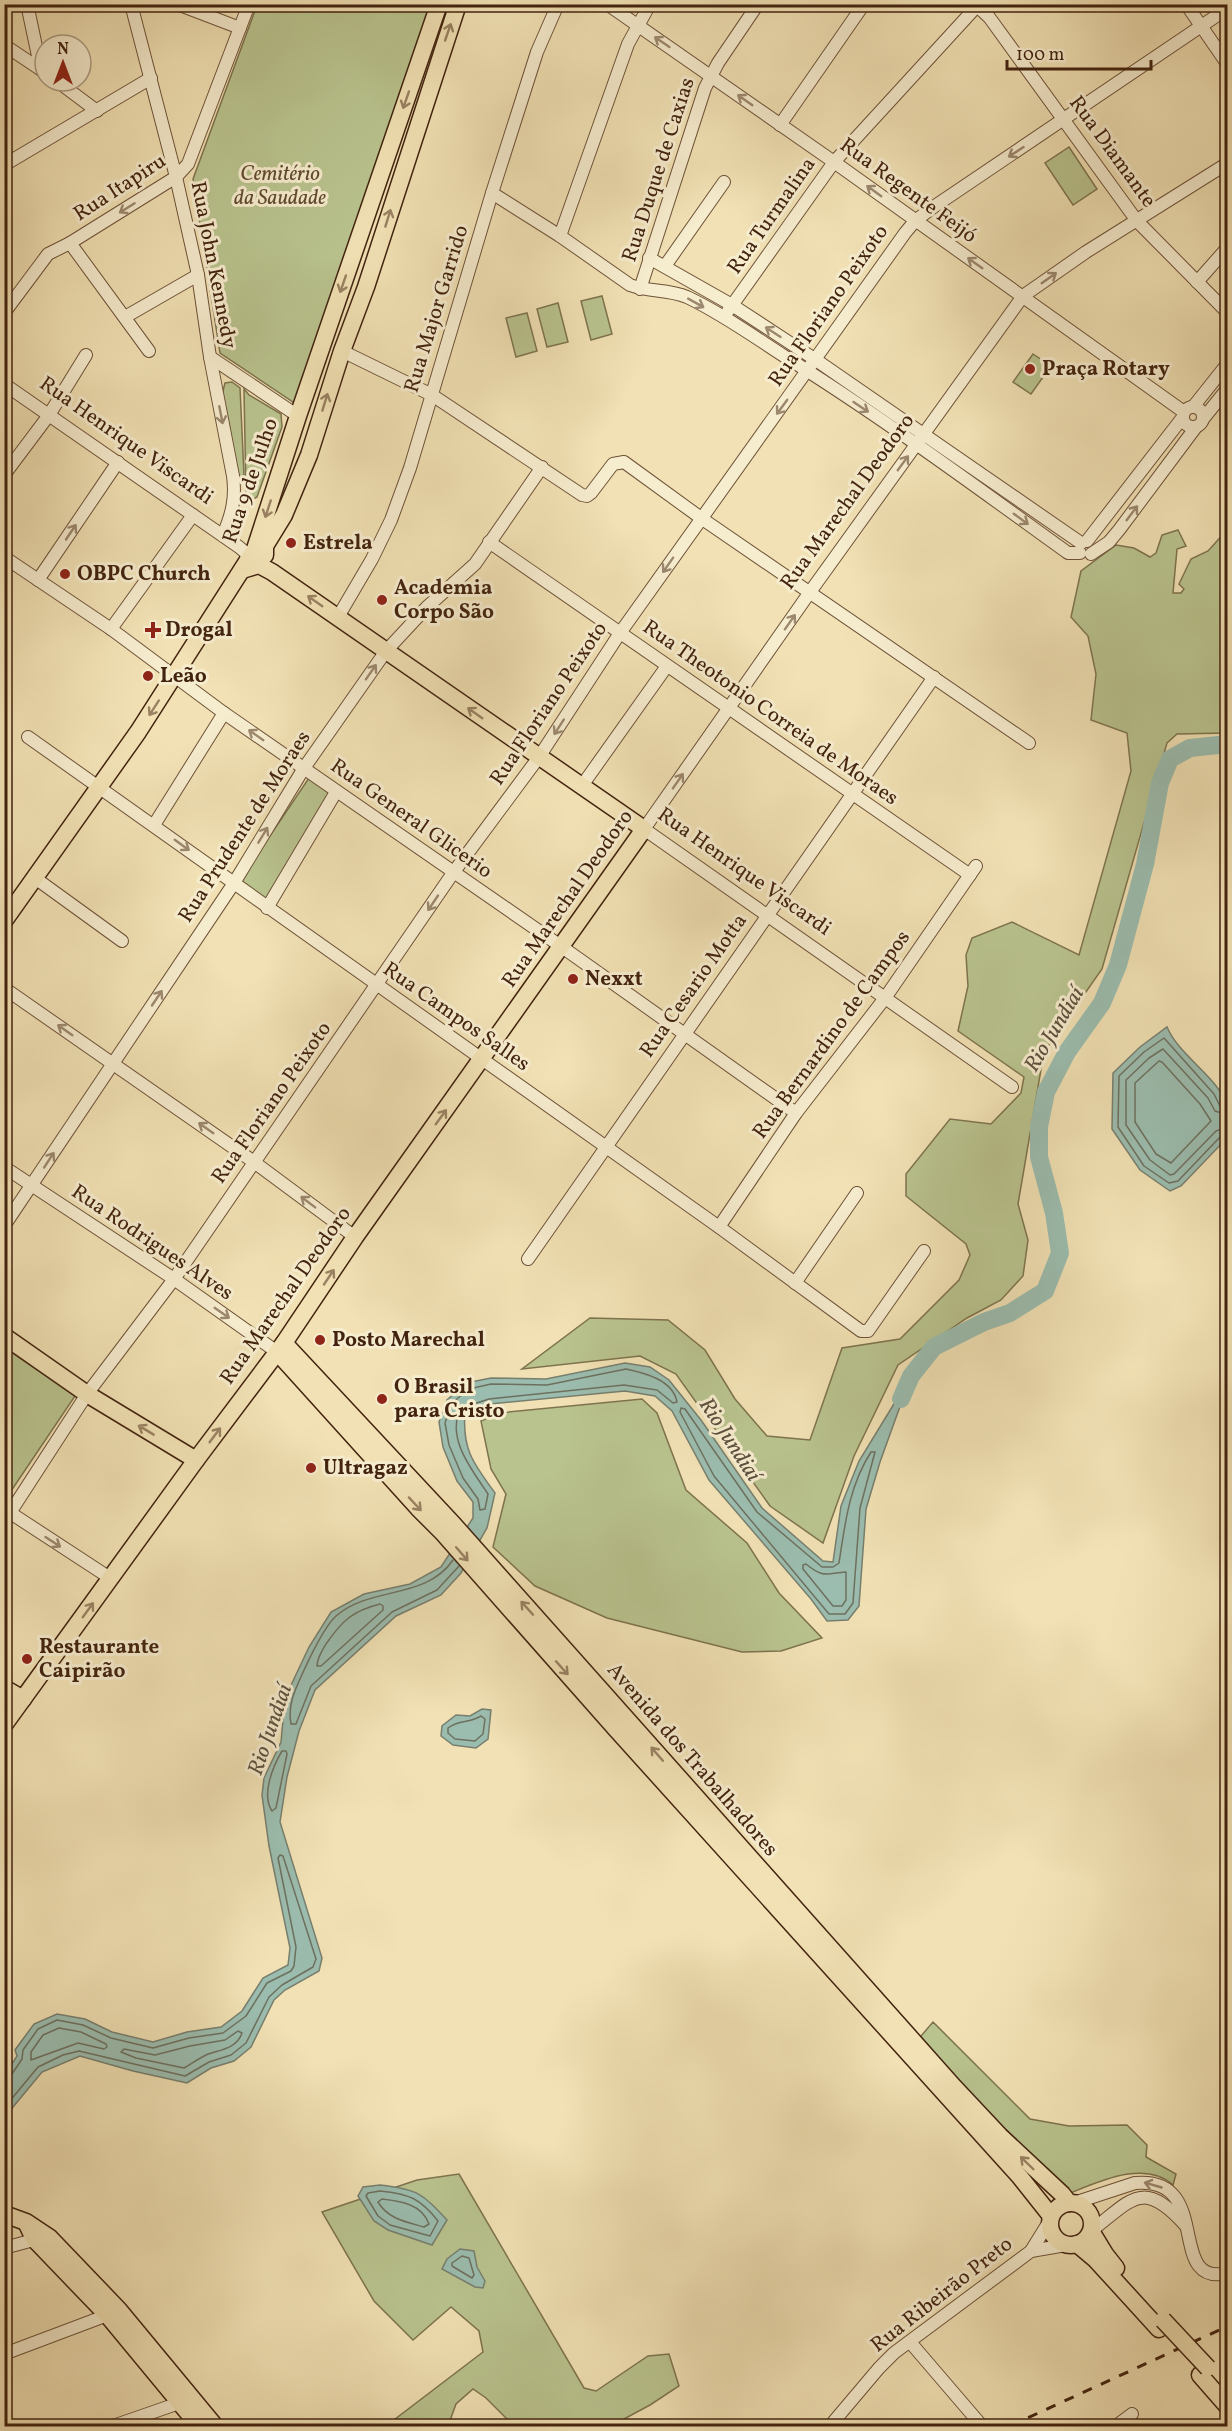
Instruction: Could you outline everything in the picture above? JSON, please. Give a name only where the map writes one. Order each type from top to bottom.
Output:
[{"type":"main road","name":"Rua 9 de Julho","points":[[250,554],[439,4]]},
{"type":"main road","name":"Rua 9 de Julho","points":[[4,921],[100,788],[174,677],[250,554],[291,501],[366,287],[458,4]]},
{"type":"main road","points":[[291,501],[290,480],[306,436],[304,422],[298,416]]},
{"type":"main road","name":"Rua 9 de Julho","points":[[250,554],[265,559],[272,572]]},
{"type":"main road","points":[[250,554],[259,565],[272,572]]},
{"type":"main road","name":"Rua Henrique Viscardi","points":[[272,572],[644,829]]},
{"type":"main road","name":"Rua Marechal Deodoro","points":[[4,1725],[280,1347],[355,1237],[644,829]]},
{"type":"main road","points":[[4,1336],[87,1394],[196,1460]]},
{"type":"main road","name":"Avenida dos Trabalhadores","points":[[280,1347],[448,1528],[1020,2177],[1050,2219]]},
{"type":"main road","name":"Avenida dos Trabalhadores","points":[[487,1574],[1000,2136],[1071,2203]]},
{"type":"main road","points":[[4,1688],[23,1700]]},
{"type":"main road","points":[[1071,2244],[1087,2237],[1092,2223],[1086,2210],[1071,2203],[1060,2206],[1050,2219],[1052,2235],[1056,2240],[1071,2244],[1096,2260],[1204,2372],[1227,2407]]},
{"type":"main road","points":[[4,2214],[26,2222],[42,2238],[113,2313],[186,2400],[215,2427]]},
{"type":"main road","points":[[1091,2231],[1104,2254],[1161,2325]]},
{"type":"main road","points":[[1204,2372],[1227,2390]]},
{"type":"main road","points":[[186,2400],[199,2427]]},
{"type":"street","points":[[27,4],[34,33]]},
{"type":"street","name":"Rua John Kennedy","points":[[131,4],[176,177],[198,275],[210,357],[235,490],[234,507],[223,535]]},
{"type":"street","points":[[177,4],[240,28]]},
{"type":"street","name":"Rua Itapiru","points":[[4,314],[48,254],[70,243],[176,177],[188,164],[249,4]]},
{"type":"street","name":"Rua Major Garrido","points":[[338,617],[372,559],[391,520],[410,468],[492,192],[537,52],[558,4]]},
{"type":"street","name":"Rua Regente Feijó","points":[[607,4],[1187,412]]},
{"type":"street","points":[[560,236],[628,44],[650,4]]},
{"type":"street","name":"Rua Duque de Caxias","points":[[640,289],[710,76],[758,4]]},
{"type":"street","points":[[780,125],[864,4]]},
{"type":"street","points":[[1186,4],[1227,64]]},
{"type":"street","name":"Rua Diamante","points":[[976,5],[989,17],[1137,221],[1227,313]]},
{"type":"street","name":"Rua Turmalina","points":[[724,318],[834,162],[976,5]]},
{"type":"street","name":"Rua Floriano Peixoto","points":[[7,1515],[87,1394],[174,1279],[453,873],[539,757],[620,633],[915,221],[1227,8]]},
{"type":"street","points":[[4,45],[33,64]]},
{"type":"street","points":[[4,165],[151,78]]},
{"type":"street","points":[[73,93],[97,111]]},
{"type":"street","name":"Rua Marechal Deodoro","points":[[644,829],[810,592],[1023,296],[1086,252],[1227,163]]},
{"type":"street","points":[[665,266],[724,182]]},
{"type":"street","points":[[492,192],[560,236],[616,277],[640,289],[676,293],[724,318],[1004,490],[1082,546]]},
{"type":"street","points":[[70,243],[149,351]]},
{"type":"street","points":[[1197,282],[1227,248]]},
{"type":"street","points":[[649,258],[732,306],[816,360],[920,439],[996,501],[1068,553],[1082,546],[1227,363]]},
{"type":"street","points":[[125,317],[198,275]]},
{"type":"street","points":[[342,351],[432,395],[578,493],[587,496],[613,464],[624,462],[701,518],[1029,743]]},
{"type":"street","points":[[4,475],[49,415],[86,355]]},
{"type":"street","points":[[210,357],[298,416]]},
{"type":"street","points":[[216,388],[226,376],[238,376]]},
{"type":"street","name":"Rua Henrique Viscardi","points":[[4,384],[250,554]]},
{"type":"street","points":[[1062,549],[1109,542],[1227,388]]},
{"type":"street","points":[[1187,412],[1199,409],[1200,423]]},
{"type":"street","points":[[1187,412],[1186,425],[1200,423]]},
{"type":"street","points":[[38,580],[118,462]]},
{"type":"street","name":"Rua Prudente de Moraes","points":[[4,1226],[234,883],[304,768],[386,651],[427,607],[475,564],[542,467]]},
{"type":"street","points":[[996,501],[1004,490]]},
{"type":"street","points":[[111,629],[193,514]]},
{"type":"street","name":"Rua Theotonio Correia de Moraes","points":[[489,542],[729,710],[973,871]]},
{"type":"street","name":"Rua General Glicerio","points":[[4,557],[111,629],[174,677],[336,792],[562,947],[796,1113]]},
{"type":"street","points":[[581,787],[668,666]]},
{"type":"street","name":"Rua Cesario Motta","points":[[528,1259],[934,677]]},
{"type":"street","points":[[154,825],[224,712]]},
{"type":"street","name":"Rua Campos Salles","points":[[28,737],[377,986],[483,1058],[861,1331],[868,1331],[924,1251]]},
{"type":"street","points":[[267,908],[336,792]]},
{"type":"street","name":"Rua Henrique Viscardi","points":[[644,829],[1012,1087]]},
{"type":"street","name":"Rua Bernardino de Campos","points":[[719,1227],[796,1113],[885,998],[973,871]]},
{"type":"street","points":[[35,878],[122,940]]},
{"type":"street","points":[[4,988],[254,1162],[355,1237]]},
{"type":"street","name":"Rua Rodrigues Alves","points":[[4,1167],[280,1347]]},
{"type":"street","points":[[795,1283],[856,1193]]},
{"type":"street","points":[[7,1515],[110,1578]]},
{"type":"street","points":[[1071,2203],[1120,2186],[1145,2182],[1161,2186],[1178,2200],[1185,2213],[1191,2254],[1200,2266],[1212,2272],[1227,2273]]},
{"type":"street","points":[[1091,2231],[1123,2204],[1138,2198],[1162,2203],[1187,2227]]},
{"type":"street","name":"Rua Ribeirão Preto","points":[[830,2427],[879,2368],[1031,2251],[1050,2219]]},
{"type":"street","points":[[4,2248],[42,2238]]},
{"type":"street","name":"Rua Ribeirão Preto","points":[[1031,2251],[1071,2244]]},
{"type":"street","points":[[4,2354],[113,2313]]},
{"type":"street","points":[[910,2342],[978,2423]]},
{"type":"street","points":[[112,2427],[186,2400]]},
{"type":"street","points":[[1116,2427],[1132,2414]]},
{"type":"green space","name":"Cemitério da Saudade","points":[[416,4],[426,8],[428,12],[296,404],[220,353],[193,179],[257,5]]},
{"type":"green space","points":[[1069,147],[1097,189],[1073,205],[1045,163]]},
{"type":"green space","points":[[602,296],[612,334],[591,340],[581,301]]},
{"type":"green space","points":[[558,303],[568,342],[547,347],[537,309]]},
{"type":"green space","points":[[527,313],[537,351],[516,357],[506,318]]},
{"type":"green space","points":[[1033,354],[1051,366],[1031,394],[1013,382]]},
{"type":"green space","points":[[232,382],[240,388],[244,475],[238,477],[222,395],[225,383]]},
{"type":"green space","points":[[244,389],[249,395],[281,414],[282,427],[257,497],[250,501],[246,496]]},
{"type":"green space","points":[[1178,530],[1186,546],[1177,549],[1173,593],[1181,593],[1184,589],[1179,584],[1191,559],[1208,551],[1227,530],[1227,733],[1177,734],[1167,743],[1102,969],[1044,1052],[1018,1204],[1028,1240],[1023,1276],[1001,1300],[967,1318],[898,1365],[854,1456],[823,1543],[770,1506],[676,1374],[640,1356],[522,1369],[590,1318],[668,1320],[705,1350],[735,1399],[767,1436],[810,1440],[842,1348],[900,1339],[959,1280],[970,1255],[966,1244],[906,1196],[906,1174],[950,1119],[991,1124],[1021,1093],[1024,1077],[958,1031],[968,986],[966,955],[972,938],[1012,922],[1079,955],[1131,771],[1127,733],[1091,720],[1096,674],[1088,636],[1071,617],[1081,571],[1116,545],[1134,548],[1150,557],[1156,553],[1162,535]]},
{"type":"green space","points":[[311,775],[336,792],[266,902],[238,883]]},
{"type":"green space","points":[[5,1348],[75,1396],[5,1500]]},
{"type":"green space","points":[[642,1399],[657,1413],[686,1490],[747,1543],[779,1593],[822,1638],[781,1651],[742,1652],[607,1618],[535,1586],[493,1547],[506,1494],[491,1469],[481,1421],[499,1413]]},
{"type":"green space","points":[[933,2022],[1030,2119],[1069,2126],[1127,2125],[1147,2145],[1146,2157],[1176,2174],[1173,2185],[1162,2177],[1135,2173],[1107,2179],[1068,2194],[1008,2132],[915,2043]]},
{"type":"green space","points":[[459,2174],[584,2388],[596,2391],[648,2356],[669,2354],[679,2386],[611,2426],[514,2426],[486,2398],[473,2389],[456,2404],[448,2426],[386,2426],[483,2352],[479,2331],[451,2307],[413,2340],[374,2301],[322,2212],[417,2180]]},
{"type":"water","points":[[1167,1027],[1180,1048],[1222,1094],[1229,1117],[1227,1138],[1181,1186],[1170,1191],[1140,1170],[1112,1129],[1113,1073],[1140,1047]]},
{"type":"water","points":[[625,1363],[650,1367],[669,1380],[701,1420],[762,1508],[823,1561],[833,1562],[841,1506],[859,1461],[911,1376],[880,1462],[866,1509],[859,1606],[848,1620],[827,1621],[811,1599],[709,1480],[672,1411],[655,1396],[625,1391],[490,1404],[465,1413],[465,1437],[471,1456],[495,1493],[487,1528],[461,1573],[441,1595],[396,1616],[315,1690],[299,1731],[287,1777],[280,1822],[322,1958],[319,1971],[285,1990],[274,2000],[251,2047],[234,2061],[211,2068],[187,2083],[80,2056],[42,2072],[5,2114],[5,2075],[17,2056],[15,2050],[34,2024],[57,2014],[85,2019],[112,2032],[153,2042],[187,2032],[221,2027],[242,2011],[263,1978],[288,1965],[290,1948],[269,1846],[262,1795],[264,1778],[281,1742],[285,1698],[309,1647],[331,1612],[364,1594],[410,1584],[441,1567],[473,1518],[473,1502],[457,1481],[443,1447],[439,1422],[447,1400],[466,1383],[491,1378],[546,1379]]},
{"type":"water","points":[[482,1709],[491,1710],[488,1739],[476,1748],[453,1745],[441,1736],[442,1726],[456,1715],[470,1716]]},
{"type":"water","points":[[380,2185],[403,2188],[418,2194],[447,2220],[432,2245],[388,2230],[374,2221],[358,2196],[363,2187]]},
{"type":"water","points":[[460,2249],[474,2251],[477,2267],[485,2281],[483,2288],[475,2287],[442,2269],[447,2259]]},
{"type":"waterway","name":"Rio Jundiaí","points":[[901,1399],[911,1376],[934,1347],[984,1322],[1010,1313],[1045,1291],[1060,1253],[1054,1213],[1039,1157],[1039,1127],[1046,1092],[1067,1052],[1102,1003],[1118,965],[1145,864],[1160,783],[1170,759],[1190,748],[1228,744]]},
{"type":"railway","points":[[4,2237],[11,2235]]},
{"type":"railway","points":[[1010,2426],[1228,2326]]},
{"type":"place","name":"Praça Rotary","points":[[1030,369]]},
{"type":"place","name":"Estrela","points":[[291,543]]},
{"type":"place","name":"OBPC Church","points":[[65,574]]},
{"type":"place","name":"Academia Corpo São","points":[[382,600]]},
{"type":"place","name":"Drogal","points":[[153,630]]},
{"type":"place","name":"Leão","points":[[148,676]]},
{"type":"place","name":"Nexxt","points":[[573,979]]},
{"type":"place","name":"Posto Marechal","points":[[320,1340]]},
{"type":"place","name":"O Brasil para Cristo","points":[[382,1399]]},
{"type":"place","name":"Ultragaz","points":[[311,1468]]},
{"type":"place","name":"Restaurante Caipirão","points":[[27,1659]]}]
